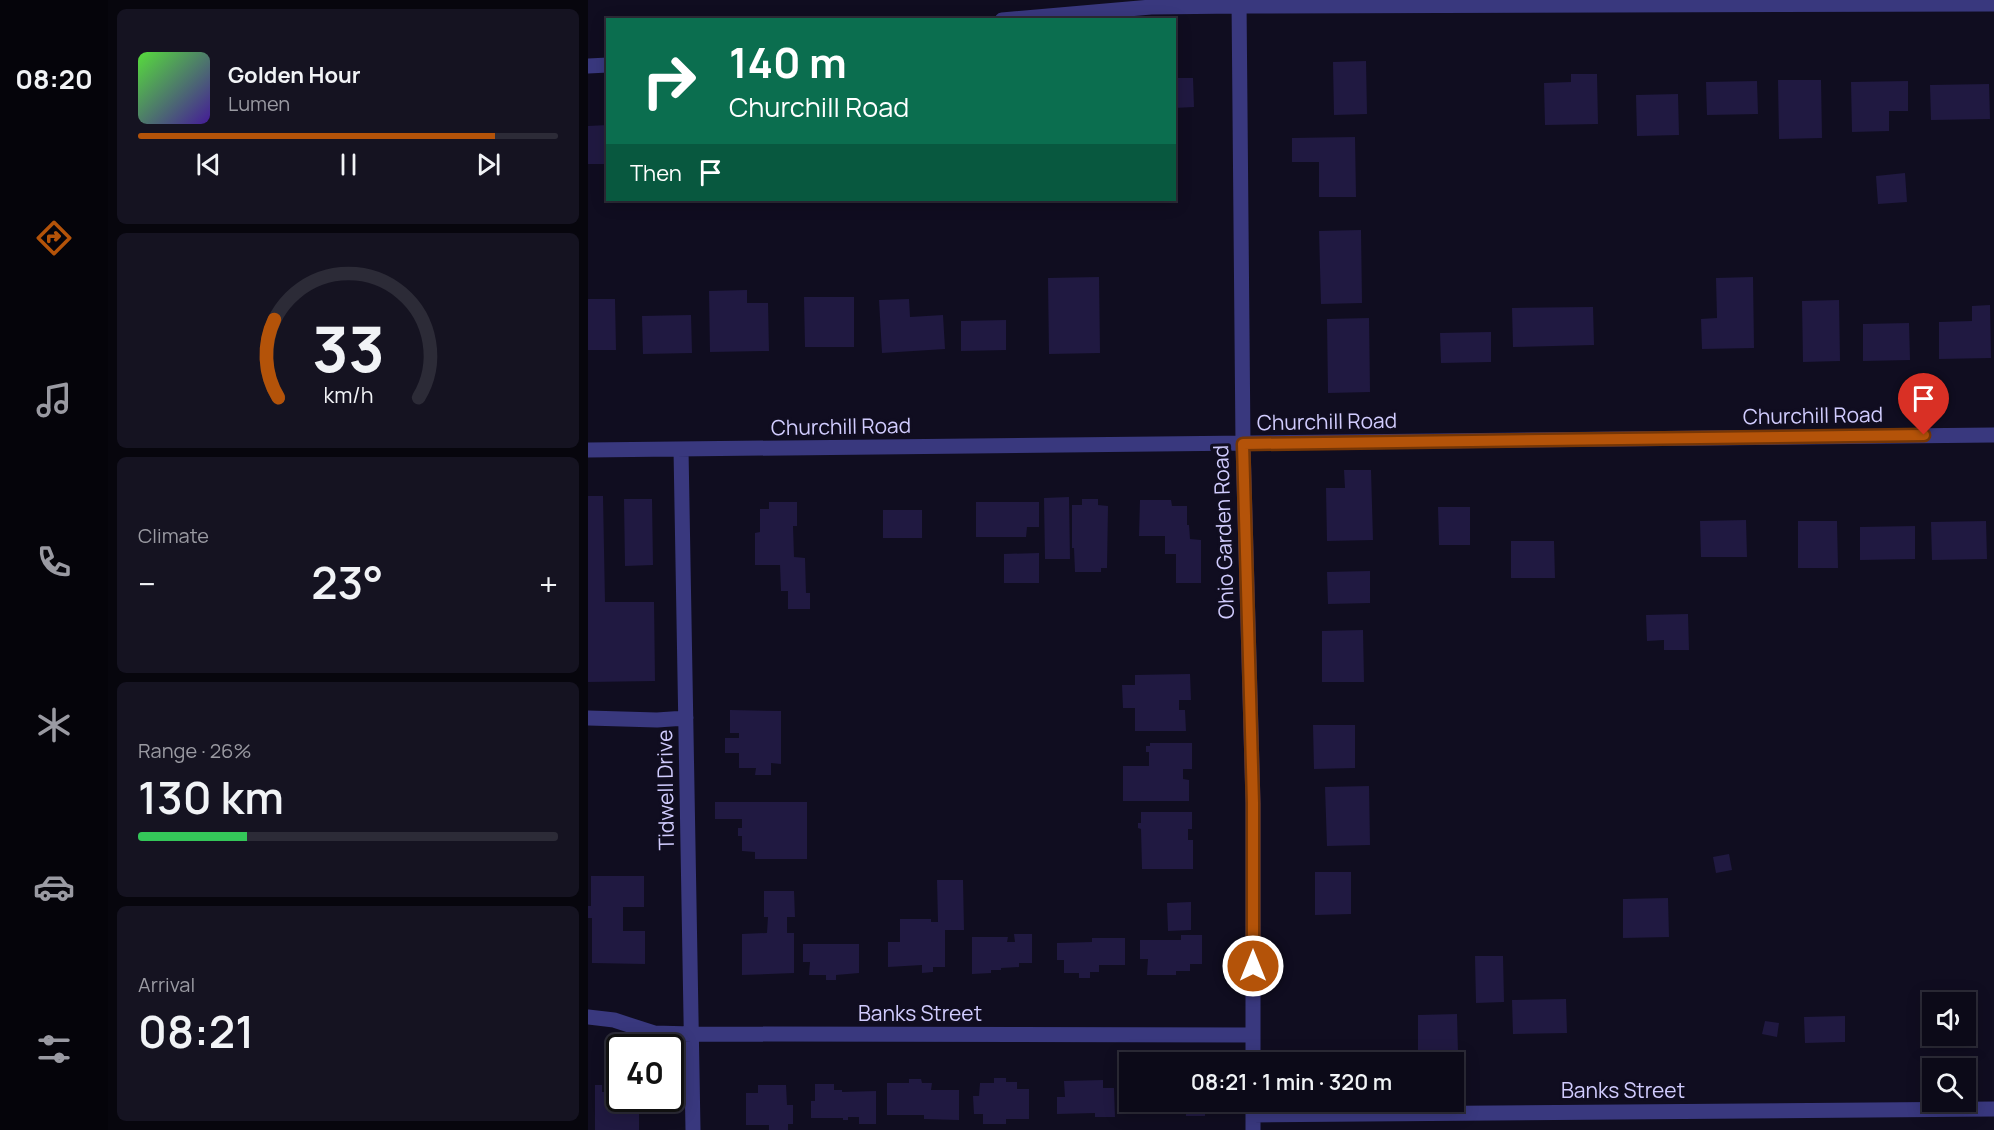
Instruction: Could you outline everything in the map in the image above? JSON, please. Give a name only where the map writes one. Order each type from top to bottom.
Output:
[{"type":"street","points":[[1025,18],[1151,7],[1239,3],[1994,4]]},
{"type":"street","name":"Ohio Garden Road","points":[[1239,3],[1243,444],[1253,803],[1253,1052]]},
{"type":"street","points":[[588,66],[606,65]]},
{"type":"street","name":"Churchill Road","points":[[588,450],[1994,435]]},
{"type":"street","name":"Tidwell Drive","points":[[681,449],[693,1130]]},
{"type":"street","points":[[588,718],[657,720],[686,718]]},
{"type":"street","name":"Banks Street","points":[[588,1017],[614,1020],[654,1033],[692,1035],[1254,1035]]},
{"type":"street","name":"Banks Street","points":[[1253,1115],[1994,1109]]},
{"type":"building","points":[[1366,61],[1367,114],[1334,115],[1333,62]]},
{"type":"building","points":[[1571,74],[1597,74],[1598,124],[1545,125],[1544,83],[1571,82]]},
{"type":"building","points":[[1176,78],[1193,78],[1194,107],[1176,108]]},
{"type":"building","points":[[1778,80],[1821,80],[1822,138],[1779,139]]},
{"type":"building","points":[[1757,81],[1758,114],[1707,115],[1706,82]]},
{"type":"building","points":[[1908,81],[1908,111],[1889,111],[1889,131],[1852,132],[1851,82]]},
{"type":"building","points":[[1989,84],[1990,119],[1931,120],[1930,85]]},
{"type":"building","points":[[1678,94],[1679,135],[1637,136],[1636,95]]},
{"type":"building","points":[[606,125],[606,164],[588,164],[588,126]]},
{"type":"building","points":[[1355,137],[1356,197],[1319,197],[1319,162],[1292,162],[1292,138]]},
{"type":"building","points":[[1905,173],[1907,202],[1878,204],[1876,176]]},
{"type":"building","points":[[1361,230],[1362,303],[1321,304],[1319,231]]},
{"type":"building","points":[[1099,277],[1100,353],[1049,354],[1048,278]]},
{"type":"building","points":[[1753,277],[1754,348],[1702,349],[1701,319],[1717,318],[1716,278]]},
{"type":"building","points":[[747,290],[747,303],[768,303],[769,351],[710,352],[709,291]]},
{"type":"building","points":[[804,297],[854,297],[854,347],[805,347]]},
{"type":"building","points":[[588,299],[615,299],[616,350],[588,350]]},
{"type":"building","points":[[909,299],[910,317],[943,315],[945,349],[882,353],[879,300]]},
{"type":"building","points":[[1839,300],[1840,361],[1803,362],[1802,301]]},
{"type":"building","points":[[1990,305],[1991,358],[1939,359],[1939,322],[1972,321],[1972,306]]},
{"type":"building","points":[[1593,307],[1594,345],[1513,347],[1512,308]]},
{"type":"building","points":[[691,315],[692,353],[643,354],[642,316]]},
{"type":"building","points":[[1369,318],[1370,392],[1328,393],[1327,319]]},
{"type":"building","points":[[1006,320],[1006,350],[961,351],[961,321]]},
{"type":"building","points":[[1909,323],[1910,360],[1863,361],[1863,324]]},
{"type":"building","points":[[1491,332],[1491,362],[1441,363],[1440,333]]},
{"type":"building","points":[[1344,470],[1371,470],[1373,540],[1327,541],[1326,488],[1345,488]]},
{"type":"building","points":[[588,496],[603,496],[605,602],[654,602],[655,681],[588,682]]},
{"type":"building","points":[[1069,497],[1070,559],[1045,559],[1044,498]]},
{"type":"building","points":[[624,499],[652,499],[653,565],[625,566]]},
{"type":"building","points":[[1082,499],[1098,499],[1098,505],[1108,506],[1107,568],[1101,568],[1101,572],[1075,572],[1074,548],[1072,548],[1072,505],[1082,505]]},
{"type":"building","points":[[1140,500],[1171,500],[1172,506],[1187,506],[1190,539],[1201,540],[1201,583],[1176,583],[1176,554],[1165,554],[1165,536],[1139,536]]},
{"type":"building","points":[[769,502],[797,502],[797,526],[793,526],[794,557],[805,558],[806,593],[810,593],[810,609],[788,609],[788,591],[781,591],[780,565],[755,565],[755,533],[760,532],[760,509],[769,509]]},
{"type":"building","points":[[976,502],[1039,502],[1039,527],[1027,527],[1026,537],[976,537]]},
{"type":"building","points":[[1438,507],[1470,507],[1470,545],[1439,545]]},
{"type":"building","points":[[883,510],[922,510],[922,538],[883,538]]},
{"type":"building","points":[[1746,520],[1747,557],[1701,557],[1700,521]]},
{"type":"building","points":[[1798,521],[1837,521],[1838,568],[1798,568]]},
{"type":"building","points":[[1986,521],[1987,559],[1932,560],[1931,522]]},
{"type":"building","points":[[1915,526],[1915,559],[1860,560],[1860,527]]},
{"type":"building","points":[[1511,541],[1554,541],[1555,578],[1511,578]]},
{"type":"building","points":[[1039,553],[1039,583],[1004,583],[1004,554]]},
{"type":"building","points":[[1370,571],[1370,603],[1328,604],[1327,572]]},
{"type":"building","points":[[1688,614],[1689,650],[1664,650],[1664,640],[1647,641],[1646,615]]},
{"type":"building","points":[[1363,630],[1364,682],[1322,682],[1322,631]]},
{"type":"building","points":[[1190,674],[1191,700],[1179,700],[1179,710],[1185,710],[1186,731],[1135,731],[1135,708],[1123,708],[1122,685],[1135,685],[1135,675]]},
{"type":"building","points":[[730,710],[781,711],[781,764],[771,763],[771,775],[755,775],[756,768],[739,768],[739,753],[725,753],[725,738],[739,738],[739,733],[730,733]]},
{"type":"building","points":[[1313,725],[1355,725],[1355,768],[1314,769]]},
{"type":"building","points":[[1150,743],[1192,743],[1192,769],[1183,769],[1183,779],[1189,780],[1189,801],[1123,801],[1123,766],[1149,766],[1149,752],[1146,752],[1146,746],[1150,746]]},
{"type":"building","points":[[1369,786],[1370,845],[1327,846],[1325,787]]},
{"type":"building","points":[[715,802],[807,802],[807,859],[755,859],[755,852],[742,851],[742,836],[738,836],[738,828],[742,828],[742,819],[715,819]]},
{"type":"building","points":[[1141,812],[1192,812],[1192,829],[1188,829],[1188,840],[1193,840],[1193,869],[1142,869],[1141,829],[1138,828],[1138,823],[1141,823]]},
{"type":"building","points":[[1729,854],[1732,870],[1716,873],[1713,857]]},
{"type":"building","points":[[1315,872],[1351,872],[1351,914],[1315,915]]},
{"type":"building","points":[[591,876],[644,876],[644,907],[623,907],[623,931],[645,931],[645,964],[592,963],[592,918],[588,918],[588,906],[591,906]]},
{"type":"building","points":[[937,880],[963,880],[964,930],[945,930],[945,967],[933,967],[933,972],[922,973],[922,965],[888,967],[888,942],[900,942],[900,919],[931,919],[931,922],[938,922]]},
{"type":"building","points":[[764,891],[794,891],[795,917],[787,917],[787,933],[794,933],[794,973],[742,975],[742,934],[767,933],[768,917],[764,917]]},
{"type":"building","points":[[1668,898],[1669,937],[1623,938],[1623,899]]},
{"type":"building","points":[[1191,902],[1191,930],[1168,931],[1167,903]]},
{"type":"building","points":[[1014,934],[1032,934],[1032,963],[1019,963],[1019,967],[991,970],[991,973],[972,974],[972,937],[1008,937],[1007,942],[1015,942]]},
{"type":"building","points":[[1181,935],[1202,935],[1202,964],[1190,964],[1190,971],[1176,971],[1176,975],[1147,975],[1148,959],[1140,959],[1140,940],[1181,940]]},
{"type":"building","points":[[1092,938],[1125,938],[1125,965],[1099,965],[1099,972],[1090,972],[1090,978],[1079,978],[1079,973],[1064,973],[1064,960],[1057,960],[1057,943],[1092,942]]},
{"type":"building","points":[[803,944],[859,944],[859,973],[836,975],[836,980],[826,980],[826,975],[809,975],[810,962],[803,962]]},
{"type":"building","points":[[1475,956],[1503,956],[1504,1002],[1476,1003]]},
{"type":"building","points":[[1566,999],[1567,1033],[1513,1034],[1512,1000]]},
{"type":"building","points":[[1457,1014],[1458,1052],[1418,1052],[1418,1015]]},
{"type":"building","points":[[1845,1016],[1845,1042],[1805,1043],[1804,1017]]},
{"type":"building","points":[[1765,1021],[1779,1023],[1777,1037],[1762,1034]]},
{"type":"building","points":[[994,1078],[1006,1078],[1006,1082],[1017,1082],[1017,1089],[1029,1089],[1029,1119],[1006,1119],[1006,1124],[983,1124],[983,1114],[974,1114],[973,1096],[979,1096],[980,1083],[994,1083]]},
{"type":"building","points":[[909,1079],[921,1079],[922,1083],[932,1083],[931,1090],[959,1090],[959,1120],[924,1119],[924,1115],[887,1115],[887,1083],[909,1083]]},
{"type":"building","points":[[1103,1080],[1103,1088],[1114,1088],[1115,1117],[1095,1117],[1095,1113],[1057,1114],[1057,1097],[1065,1097],[1064,1081]]},
{"type":"building","points":[[815,1084],[834,1084],[834,1090],[842,1090],[842,1092],[876,1091],[876,1124],[859,1124],[859,1117],[848,1117],[848,1120],[811,1118],[811,1101],[815,1101]]},
{"type":"building","points":[[595,1085],[602,1085],[602,1092],[606,1092],[606,1112],[639,1112],[639,1130],[595,1130]]},
{"type":"building","points":[[758,1085],[786,1085],[787,1105],[793,1105],[793,1124],[788,1124],[788,1130],[769,1130],[769,1125],[746,1125],[746,1093],[758,1093]]},
{"type":"building","points":[[1186,1112],[1205,1112],[1205,1116],[1186,1116]]},
{"type":"route","points":[[1253,966],[1253,803],[1243,444],[1924,435]]}]
